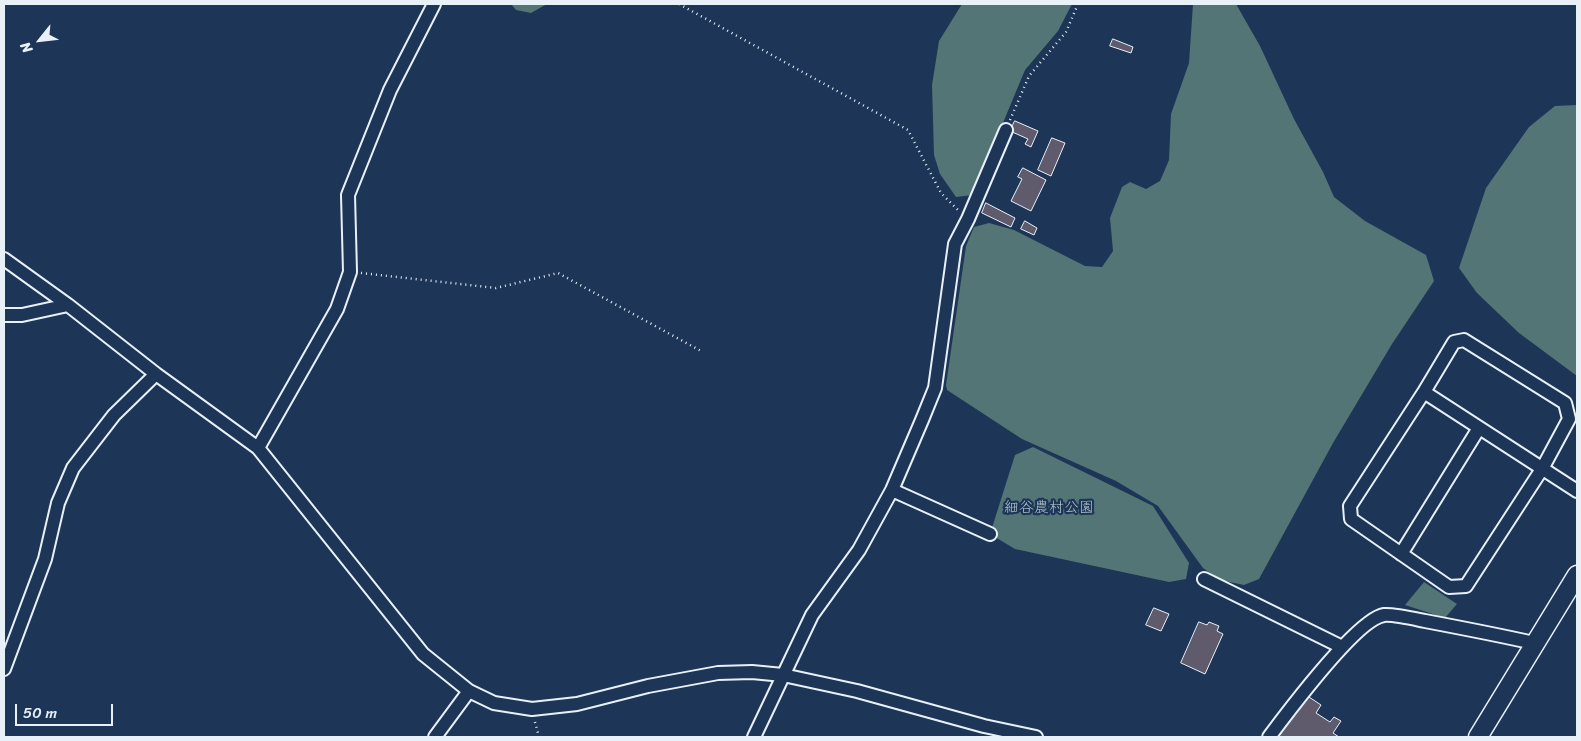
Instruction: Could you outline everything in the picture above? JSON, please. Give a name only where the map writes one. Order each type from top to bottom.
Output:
[{"type":"street","points":[[258,448],[337,309],[350,272],[348,195],[390,90],[434,4]]},
{"type":"street","points":[[754,737],[812,615],[859,550],[892,490],[935,388],[955,244],[1006,130]]},
{"type":"street","points":[[4,258],[156,374],[258,448],[423,654],[469,691],[494,703],[532,709],[577,704],[648,686],[718,673],[752,672],[783,675],[857,691],[984,726],[1036,737]]},
{"type":"street","points":[[4,315],[22,315],[68,305]]},
{"type":"street","points":[[1464,340],[1564,403],[1569,419],[1542,469],[1466,586],[1449,587],[1351,519],[1350,506],[1454,342],[1464,340]]},
{"type":"street","points":[[4,669],[45,559],[58,503],[73,468],[114,415],[156,374]]},
{"type":"street","points":[[1424,392],[1577,490]]},
{"type":"street","points":[[1401,554],[1479,428]]},
{"type":"street","points":[[892,490],[990,534]]},
{"type":"street","points":[[1478,737],[1577,575]]},
{"type":"street","points":[[1204,578],[1342,647]]},
{"type":"street","points":[[1269,737],[1296,700],[1342,647],[1365,626],[1383,615],[1479,631],[1534,643]]},
{"type":"street","points":[[435,737],[469,691]]},
{"type":"path","points":[[679,4],[908,130],[941,193],[968,218]]},
{"type":"path","points":[[1006,130],[1029,76],[1066,32],[1078,4]]},
{"type":"path","points":[[350,272],[496,288],[558,273],[701,351]]},
{"type":"path","points":[[532,709],[539,737]]},
{"type":"green space","points":[[511,4],[547,4],[531,13],[516,10]]},
{"type":"green space","points":[[962,4],[1072,4],[1058,31],[1025,70],[973,195],[956,197],[940,174],[934,155],[932,85],[939,41]]},
{"type":"green space","points":[[1193,4],[1236,4],[1260,46],[1294,119],[1323,172],[1334,197],[1365,221],[1426,255],[1434,281],[1392,344],[1333,443],[1259,579],[1244,585],[1220,580],[1203,568],[1158,506],[1116,481],[1022,439],[947,390],[946,385],[966,246],[974,227],[989,223],[1014,230],[1085,266],[1102,267],[1113,251],[1110,218],[1122,187],[1130,182],[1146,189],[1160,181],[1169,160],[1171,114],[1189,63]]},
{"type":"green space","points":[[1577,105],[1577,376],[1519,333],[1477,293],[1459,268],[1486,188],[1529,127],[1555,106]]},
{"type":"green space","name":"細谷農村公園","points":[[1033,447],[1153,506],[1189,563],[1186,579],[1169,582],[1015,549],[990,534],[1015,455]]},
{"type":"green space","points":[[1424,582],[1457,604],[1445,618],[1405,605]]},
{"type":"building","points":[[1113,39],[1133,47],[1131,53],[1110,46]]},
{"type":"building","points":[[1015,121],[1038,131],[1031,147],[1025,144],[1028,139],[1010,131]]},
{"type":"building","points":[[1052,138],[1065,143],[1051,176],[1038,170]]},
{"type":"building","points":[[1023,168],[1046,180],[1031,211],[1011,201],[1022,179],[1018,177]]},
{"type":"building","points":[[986,203],[1015,218],[1011,227],[982,213]]},
{"type":"building","points":[[1025,221],[1037,228],[1034,235],[1021,229]]},
{"type":"building","points":[[1154,608],[1169,614],[1161,631],[1146,625]]},
{"type":"building","points":[[1199,622],[1207,625],[1209,622],[1219,626],[1217,631],[1223,634],[1205,674],[1181,663]]},
{"type":"building","points":[[1306,695],[1321,705],[1316,713],[1330,722],[1334,717],[1341,721],[1333,733],[1339,737],[1279,737]]}]
